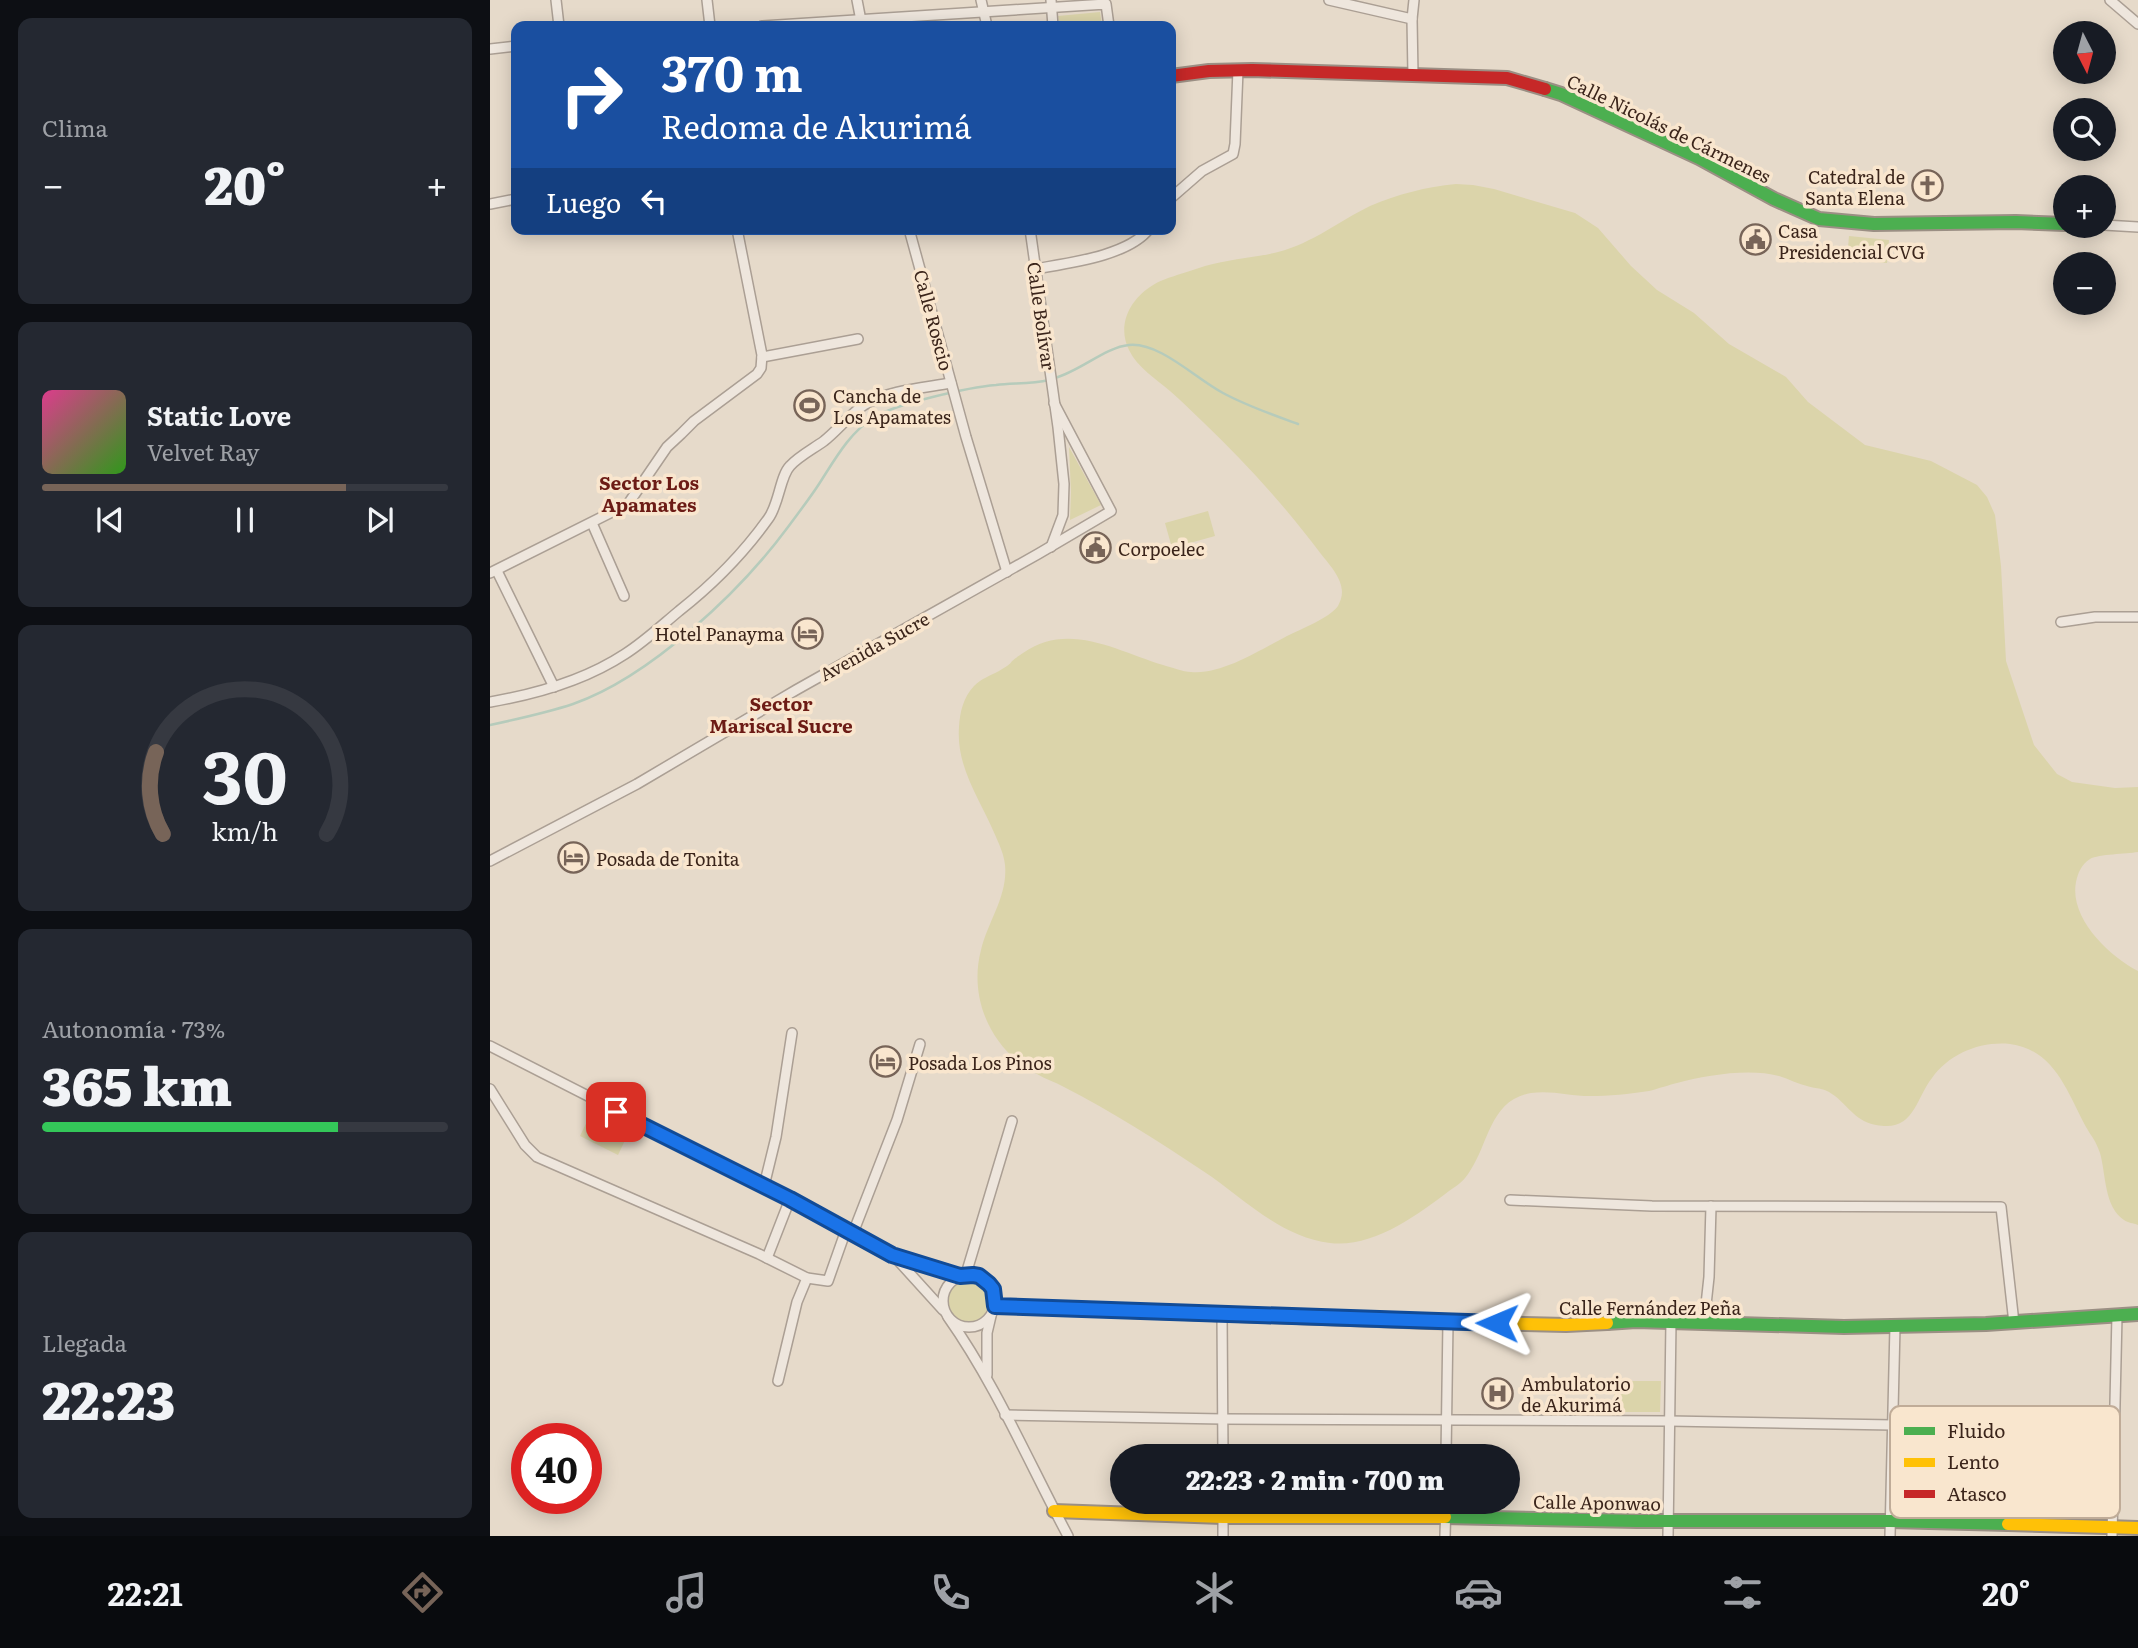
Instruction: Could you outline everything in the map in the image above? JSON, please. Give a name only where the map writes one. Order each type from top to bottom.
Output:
[{"type":"street","points":[[555,0],[558,21]]},
{"type":"street","points":[[707,0],[709,21]]},
{"type":"street","points":[[857,0],[861,21]]},
{"type":"street","points":[[981,0],[986,21]]},
{"type":"street","points":[[1329,0],[1412,19]]},
{"type":"street","points":[[1412,75],[1414,0]]},
{"type":"street","points":[[2110,0],[2138,24]]},
{"type":"street","points":[[883,21],[1051,4],[1106,4],[1109,21]]},
{"type":"street","points":[[490,48],[511,46]]},
{"type":"street","points":[[1176,194],[1202,171],[1233,154],[1238,70]]},
{"type":"street","name":"Calle Nicolás de Cármenes","points":[[1176,75],[1238,70],[1507,78],[1561,94],[1699,158],[1774,199],[1819,219],[1874,224],[2053,224]]},
{"type":"street","points":[[490,204],[511,200]]},
{"type":"street","points":[[2116,226],[2138,227]]},
{"type":"street","points":[[554,687],[492,573],[628,504],[667,447],[694,421],[757,374],[761,368],[762,357],[738,235]]},
{"type":"street","name":"Calle Roscio","points":[[911,235],[1007,572]]},
{"type":"street","name":"Calle Bolívar","points":[[1031,235],[1065,499],[1051,547]]},
{"type":"street","points":[[1035,269],[1114,251],[1143,235]]},
{"type":"street","points":[[762,357],[858,338]]},
{"type":"street","points":[[490,702],[554,687],[624,655],[700,593],[733,561],[766,522],[775,507],[788,467],[825,440],[863,406],[890,395],[953,390]]},
{"type":"street","name":"Calle Bolívar","points":[[1054,403],[1111,511]]},
{"type":"street","name":"Avenida Sucre","points":[[490,862],[626,790],[1111,511]]},
{"type":"street","points":[[593,523],[624,596]]},
{"type":"street","points":[[2061,622],[2095,617],[2138,617]]},
{"type":"street","points":[[764,1186],[776,1137],[792,1032]]},
{"type":"street","points":[[490,1089],[525,1145],[537,1157],[807,1278],[828,1281],[897,1120],[920,1044]]},
{"type":"street","points":[[490,1046],[790,1199],[892,1255],[963,1275],[979,1276],[989,1284],[995,1295],[987,1334],[987,1377]]},
{"type":"street","points":[[1012,1121],[963,1275],[950,1282],[942,1300],[947,1315],[987,1377],[1068,1536]]},
{"type":"street","points":[[767,1258],[790,1199]]},
{"type":"street","points":[[1510,1200],[1711,1206],[2001,1207],[2014,1323]]},
{"type":"street","points":[[1704,1323],[1709,1277],[1711,1206]]},
{"type":"street","points":[[892,1255],[958,1325],[971,1327],[983,1323],[993,1310]]},
{"type":"street","points":[[778,1381],[797,1302],[807,1278]]},
{"type":"street","name":"Calle Fernández Peña","points":[[993,1310],[1566,1325],[1671,1321],[1844,1327],[2014,1323],[2138,1314]]},
{"type":"street","points":[[1223,1314],[1223,1444]]},
{"type":"street","points":[[2115,1406],[2117,1315]]},
{"type":"street","points":[[1668,1536],[1671,1321]]},
{"type":"street","points":[[1446,1444],[1448,1322]]},
{"type":"street","points":[[1893,1406],[1895,1326]]},
{"type":"street","points":[[1005,1415],[1890,1425]]},
{"type":"street","name":"Calle Aponwao","points":[[1054,1511],[1223,1517],[1890,1521],[2112,1532],[2138,1528]]},
{"type":"street","points":[[1223,1517],[1223,1536]]},
{"type":"street","points":[[1446,1517],[1446,1536]]},
{"type":"street","points":[[1890,1518],[1890,1536]]},
{"type":"shaded area","points":[[1100,12],[1101,21],[1059,21],[1058,16]]},
{"type":"shaded area","points":[[1456,184],[1494,189],[1575,213],[1598,228],[1631,266],[1657,290],[1694,313],[1729,344],[1786,377],[1808,402],[1865,445],[1931,461],[1977,485],[1987,497],[1995,515],[2001,566],[2006,661],[2034,745],[2057,774],[2072,782],[2115,788],[2138,787],[2138,852],[2090,859],[2079,872],[2075,896],[2085,922],[2104,946],[2138,971],[2138,1225],[2124,1220],[2113,1207],[2098,1148],[2058,1075],[2038,1055],[2010,1044],[1977,1047],[1947,1062],[1932,1078],[1914,1110],[1902,1122],[1894,1125],[1867,1122],[1856,1116],[1828,1091],[1779,1076],[1755,1073],[1714,1075],[1649,1091],[1619,1095],[1590,1096],[1546,1092],[1517,1097],[1499,1113],[1476,1160],[1458,1185],[1408,1220],[1378,1235],[1346,1243],[1330,1243],[1294,1233],[1278,1224],[1152,1138],[1021,1064],[996,1038],[981,1005],[978,968],[984,939],[1004,887],[1005,865],[1000,847],[961,757],[959,721],[970,691],[980,681],[1023,653],[1057,639],[1093,642],[1184,671],[1215,670],[1321,619],[1334,611],[1342,596],[1340,582],[1334,572],[1279,502],[1219,437],[1132,356],[1124,332],[1131,307],[1143,293],[1163,280],[1214,264],[1291,248],[1370,206],[1412,192]]},
{"type":"shaded area","points":[[1849,236],[1889,240],[1887,263],[1847,259]]},
{"type":"shaded area","points":[[1069,447],[1101,505],[1070,520],[1071,492]]},
{"type":"shaded area","points":[[1208,511],[1215,536],[1172,548],[1165,523]]},
{"type":"shaded area","points":[[591,1113],[629,1132],[618,1155],[580,1136]]},
{"type":"shaded area","points":[[968,1280],[983,1286],[989,1301],[983,1316],[968,1322],[953,1316],[947,1301],[953,1286]]},
{"type":"shaded area","points":[[1614,1381],[1661,1381],[1660,1412],[1614,1412]]},
{"type":"waterway","points":[[1055,378],[1111,350],[1129,345],[1141,346],[1165,355],[1232,398],[1298,424]]},
{"type":"waterway","points":[[490,725],[573,704],[602,691],[632,674],[691,630],[768,552],[812,495],[849,439],[873,418],[897,407],[951,393],[984,386],[1049,380]]},
{"type":"traffic: fast","points":[[1545,89],[1699,158],[1774,199],[1819,219],[1874,224],[2053,224]]},
{"type":"traffic: fast","points":[[1607,1323],[1636,1321],[1844,1327],[1986,1324],[2138,1314]]},
{"type":"traffic: fast","points":[[1445,1517],[2008,1524]]},
{"type":"traffic: slow","points":[[995,1306],[1430,1322],[1566,1325],[1607,1323]]},
{"type":"traffic: slow","points":[[1054,1511],[1223,1517],[1445,1517]]},
{"type":"traffic: slow","points":[[2008,1524],[2138,1528]]},
{"type":"traffic: jam","points":[[1176,75],[1252,70],[1507,78],[1545,89]]},
{"type":"place","name":"Catedral de Santa Elena","points":[[1928,186]]},
{"type":"place","name":"Casa Presidencial CVG","points":[[1755,240]]},
{"type":"place","name":"Cancha de Los Apamates","points":[[810,405]]},
{"type":"place","name":"Corpoelec","points":[[1095,548]]},
{"type":"place","name":"Hotel Panayma","points":[[807,633]]},
{"type":"place","name":"Posada de Tonita","points":[[573,858]]},
{"type":"place","name":"Posada Los Pinos","points":[[885,1062]]},
{"type":"place","name":"Ambulatorio de Akurimá","points":[[1498,1393]]},
{"type":"district","name":"Sector Los Apamates","points":[[649,493]]},
{"type":"district","name":"Sector Mariscal Sucre","points":[[781,714]]},
{"type":"route","points":[[616,1112],[790,1199],[892,1255],[960,1276],[967,1274],[985,1279],[993,1289],[995,1306],[1497,1323]]}]
